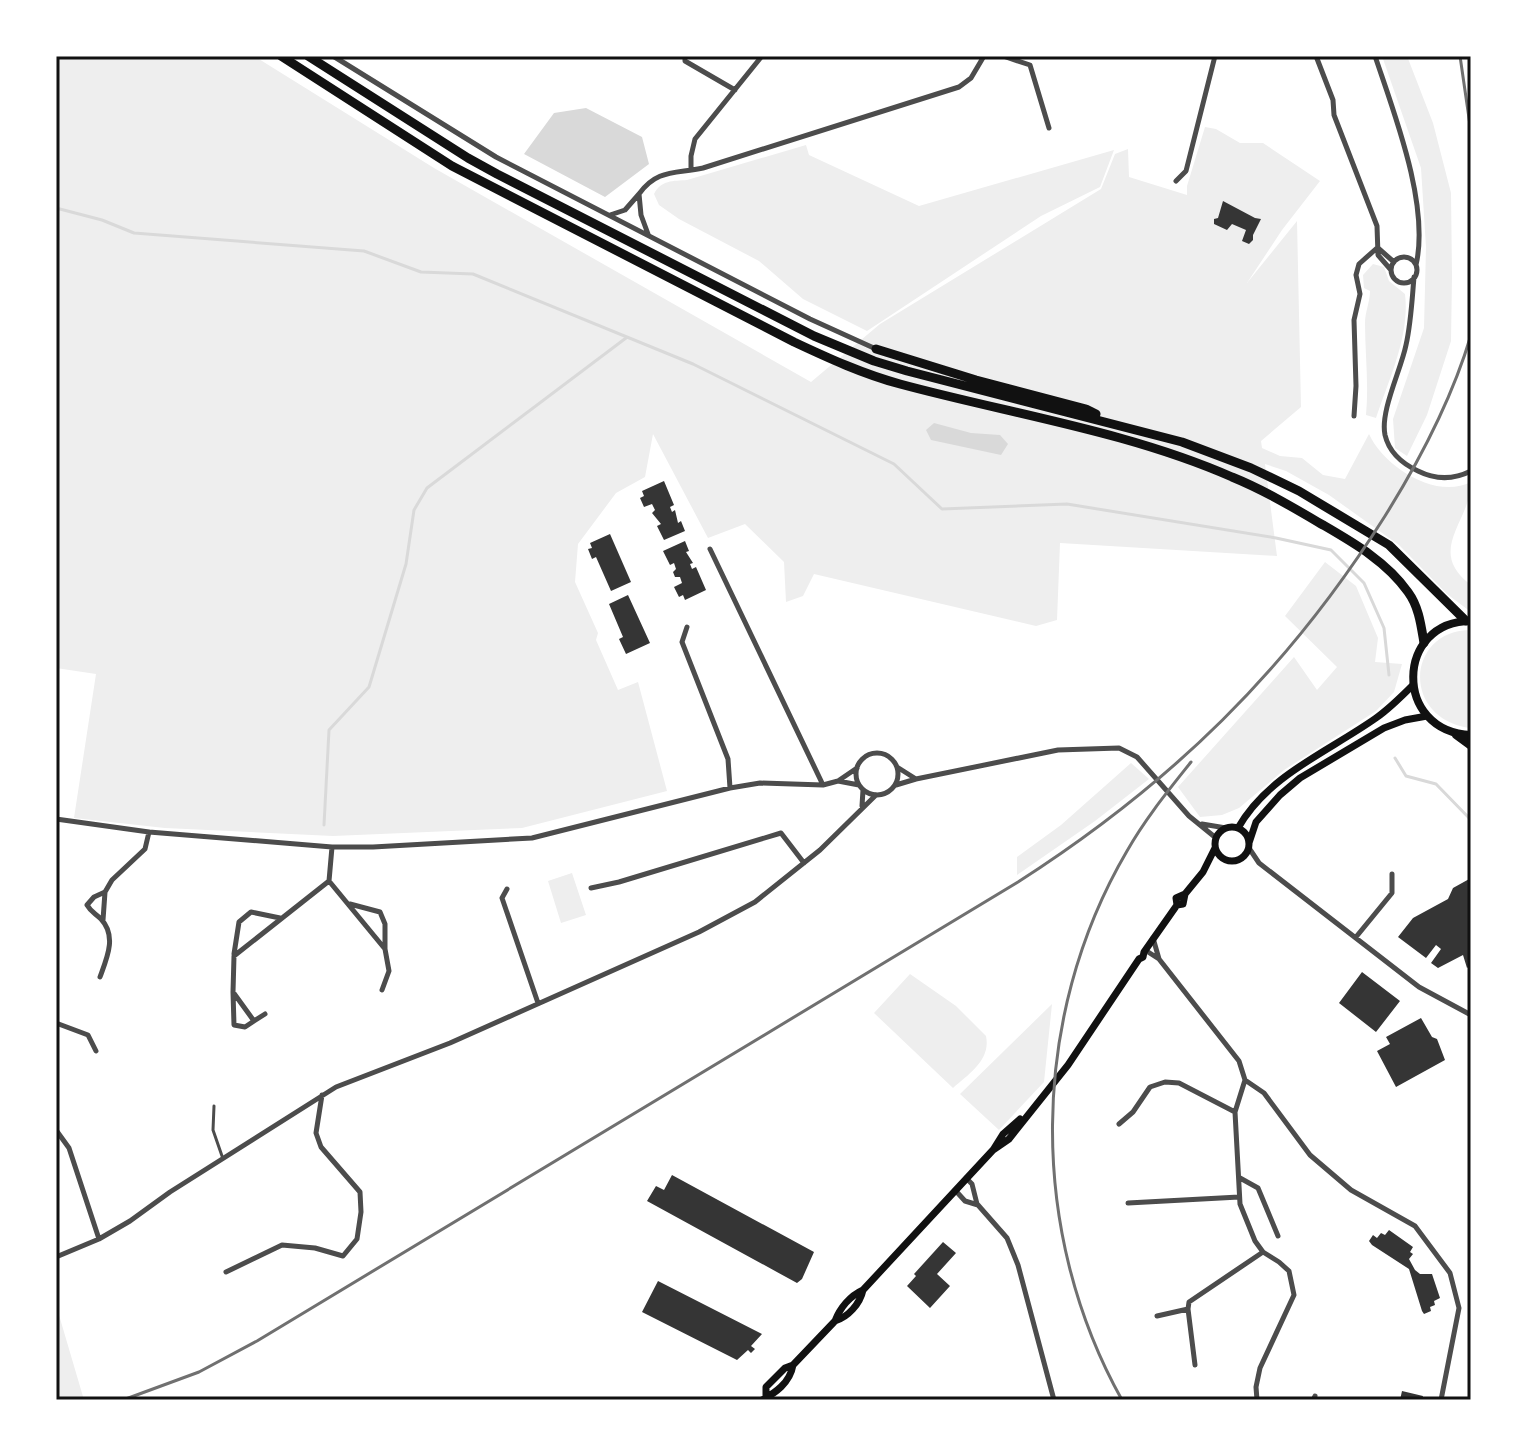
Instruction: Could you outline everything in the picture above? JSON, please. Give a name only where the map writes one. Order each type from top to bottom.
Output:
[{"type":"highway","points":[[281,56],[452,166],[794,342],[845,365],[897,384],[1178,456],[1233,477],[1296,509],[1384,565],[1398,579],[1415,605],[1424,643]]},
{"type":"highway","points":[[308,56],[468,158],[814,336],[907,371],[1182,442],[1251,468],[1299,491],[1389,545],[1469,621]]},
{"type":"highway","points":[[876,349],[1086,409],[1110,422]]},
{"type":"main road","points":[[1469,621],[1439,630],[1424,643],[1413,668],[1413,685],[1417,702],[1427,716],[1471,746]]},
{"type":"main road","points":[[1238,828],[1247,813],[1270,789],[1307,760],[1376,718],[1413,685]]},
{"type":"main road","points":[[1203,872],[1225,860],[1235,861],[1244,857],[1256,822],[1300,778],[1384,728],[1427,716]]},
{"type":"main road","points":[[1452,732],[1471,735]]},
{"type":"main road","points":[[764,1398],[773,1396],[791,1374],[793,1365],[835,1321],[844,1318],[861,1299],[863,1290],[1068,1065],[1153,938],[1177,905],[1183,904],[1185,894],[1203,872],[1215,848],[1216,838],[1226,828],[1238,828],[1246,834],[1249,845]]},
{"type":"main road","points":[[1215,848],[1225,860]]},
{"type":"street","points":[[333,56],[496,157],[810,319],[876,349]]},
{"type":"street","points":[[685,56],[685,61],[735,90]]},
{"type":"street","points":[[691,170],[695,139],[762,56]]},
{"type":"street","points":[[609,215],[625,210],[659,175],[691,170],[959,87],[971,78],[984,56]]},
{"type":"street","points":[[1003,56],[1030,65],[1049,128]]},
{"type":"street","points":[[1176,181],[1186,171],[1215,56]]},
{"type":"street","points":[[1316,56],[1333,100],[1334,115],[1377,226],[1378,255],[1393,277],[1404,283],[1412,298]]},
{"type":"street","points":[[1375,56],[1412,181],[1418,245],[1411,323],[1385,420],[1387,441],[1395,455],[1428,475],[1445,479],[1471,471]]},
{"type":"street","points":[[639,194],[641,215],[648,235]]},
{"type":"street","points":[[1408,258],[1418,245]]},
{"type":"street","points":[[1377,247],[1394,262]]},
{"type":"street","points":[[1354,416],[1354,320],[1360,294],[1356,275],[1359,264],[1377,247]]},
{"type":"street","points":[[1391,270],[1400,258],[1408,258],[1416,265]]},
{"type":"street","points":[[1404,283],[1414,277]]},
{"type":"street","points":[[710,549],[823,785]]},
{"type":"street","points":[[687,627],[682,642],[728,759],[730,788]]},
{"type":"street","points":[[895,785],[1058,750],[1119,748],[1137,757],[1189,816],[1216,838]]},
{"type":"street","points":[[56,819],[149,832],[332,847],[532,838],[730,788],[760,783],[823,785],[838,781],[866,757],[880,754],[890,758],[897,767],[916,779]]},
{"type":"street","points":[[858,767],[862,806]]},
{"type":"street","points":[[56,1257],[99,1239],[322,1094],[450,1043],[699,932],[755,902],[839,833],[862,806],[876,795],[887,793],[898,780],[897,767]]},
{"type":"street","points":[[838,781],[876,795]]},
{"type":"street","points":[[1201,824],[1226,828]]},
{"type":"street","points":[[100,977],[109,952],[110,937],[103,921],[105,892],[112,880],[145,849],[149,832]]},
{"type":"street","points":[[591,888],[781,833],[804,863]]},
{"type":"street","points":[[1249,845],[1255,859]]},
{"type":"street","points":[[332,847],[329,881],[385,949]]},
{"type":"street","points":[[1244,857],[1255,859],[1419,987],[1471,1015]]},
{"type":"street","points":[[1356,937],[1392,893],[1392,874]]},
{"type":"street","points":[[234,956],[329,881]]},
{"type":"street","points":[[507,889],[502,898],[538,1003]]},
{"type":"street","points":[[103,921],[87,905],[105,892]]},
{"type":"street","points":[[349,904],[380,912],[385,924],[389,971],[382,990]]},
{"type":"street","points":[[265,1014],[245,1027],[234,1025],[234,956],[239,922],[251,912],[281,919]]},
{"type":"street","points":[[1153,938],[1159,959],[1239,1061],[1245,1080],[1235,1112],[1239,1197],[1255,1241],[1263,1252],[1289,1271],[1294,1295],[1260,1368],[1257,1400]]},
{"type":"street","points":[[1143,954],[1159,959]]},
{"type":"street","points":[[233,992],[254,1021]]},
{"type":"street","points":[[56,1023],[88,1035],[96,1051]]},
{"type":"street","points":[[1245,1080],[1264,1093],[1320,1164],[1351,1190],[1415,1226],[1450,1273],[1459,1308],[1441,1400]]},
{"type":"street","points":[[1119,1124],[1133,1112],[1150,1087],[1165,1082],[1179,1083],[1235,1112]]},
{"type":"street","points":[[226,1272],[282,1245],[315,1248],[343,1256],[357,1239],[360,1192],[321,1147],[316,1133],[322,1094]]},
{"type":"street","points":[[56,1130],[69,1148],[99,1239]]},
{"type":"street","points":[[966,1178],[972,1184],[978,1205],[1007,1238],[1018,1265],[1054,1400]]},
{"type":"street","points":[[1240,1178],[1258,1188],[1278,1236]]},
{"type":"street","points":[[955,1190],[965,1201],[978,1205]]},
{"type":"street","points":[[1128,1203],[1239,1197]]},
{"type":"street","points":[[1195,1365],[1189,1302],[1263,1252]]},
{"type":"street","points":[[1157,1316],[1188,1309]]},
{"type":"lane","points":[[214,1106],[213,1130],[223,1158]]},
{"type":"shaded area","points":[[56,56],[254,56],[434,168],[811,382],[880,324],[1101,189],[1115,154],[1128,149],[1129,177],[1187,195],[1205,127],[1216,129],[1240,143],[1263,143],[1320,181],[1247,283],[1297,221],[1301,407],[1261,441],[1262,448],[1280,456],[1302,458],[1323,475],[1345,479],[1369,434],[1386,458],[1412,477],[1442,487],[1471,482],[1451,548],[1458,572],[1471,585],[1471,612],[1447,594],[1399,545],[1329,495],[1286,471],[1265,464],[1277,556],[1060,543],[1057,620],[1036,626],[814,574],[803,596],[786,602],[784,562],[745,524],[708,538],[653,434],[645,477],[616,493],[578,544],[575,582],[598,633],[596,640],[618,690],[638,682],[667,791],[522,828],[333,836],[165,828],[74,818],[96,674],[56,668]]},
{"type":"shaded area","points":[[1382,56],[1407,56],[1433,123],[1451,193],[1451,341],[1427,415],[1407,456],[1395,448],[1393,419],[1424,328],[1426,247],[1421,168]]},
{"type":"shaded area","points":[[586,108],[642,137],[649,164],[605,197],[524,154],[554,113]]},
{"type":"shaded area","points":[[806,145],[809,155],[919,206],[1114,150],[1100,187],[1041,216],[867,331],[803,299],[759,261],[679,219],[659,205],[654,194],[668,182],[687,180]]},
{"type":"shaded area","points":[[1373,264],[1384,267],[1389,281],[1405,294],[1406,310],[1397,357],[1376,418],[1366,415],[1365,323],[1370,291],[1364,288],[1363,275]]},
{"type":"shaded area","points":[[934,423],[971,433],[1000,435],[1008,444],[1001,455],[931,440],[926,430]]},
{"type":"shaded area","points":[[1325,562],[1356,586],[1378,638],[1375,662],[1402,664],[1394,692],[1376,711],[1284,770],[1239,808],[1222,815],[1200,817],[1178,787],[1294,657],[1317,690],[1337,667],[1285,616]]},
{"type":"shaded area","points":[[1471,630],[1469,728],[1447,721],[1431,708],[1422,692],[1420,675],[1424,658],[1434,644],[1450,634]]},
{"type":"shaded area","points":[[1131,763],[1149,779],[1017,875],[1017,857],[1061,825]]},
{"type":"shaded area","points":[[572,873],[586,915],[561,923],[548,881]]},
{"type":"shaded area","points":[[910,974],[956,1006],[986,1036],[987,1045],[982,1059],[953,1088],[874,1013]]},
{"type":"shaded area","points":[[1052,1004],[1044,1082],[999,1130],[960,1094]]},
{"type":"shaded area","points":[[59,1315],[84,1400],[56,1400],[56,1316]]},
{"type":"building","points":[[1223,201],[1261,219],[1249,244],[1242,241],[1246,230],[1232,224],[1227,230],[1214,224]]},
{"type":"building","points":[[664,481],[674,505],[670,507],[672,512],[675,510],[678,523],[681,521],[685,531],[664,540],[657,526],[661,524],[652,513],[655,510],[652,504],[644,507],[640,498],[644,496],[642,491]]},
{"type":"building","points":[[610,534],[631,582],[611,591],[596,557],[592,559],[588,549],[592,548],[590,543]]},
{"type":"building","points":[[685,541],[689,551],[686,552],[693,563],[690,564],[692,569],[696,567],[706,590],[685,600],[683,595],[679,597],[674,587],[682,583],[673,572],[676,569],[674,563],[670,565],[663,551]]},
{"type":"building","points":[[628,595],[650,643],[626,654],[619,639],[623,637],[609,604]]},
{"type":"building","points":[[1471,878],[1471,965],[1467,968],[1463,955],[1438,968],[1431,963],[1441,949],[1436,945],[1426,958],[1398,937],[1413,918],[1448,899],[1453,888]]},
{"type":"building","points":[[1362,972],[1400,1001],[1376,1032],[1339,1003]]},
{"type":"building","points":[[1421,1018],[1432,1037],[1437,1039],[1445,1060],[1396,1087],[1377,1051],[1390,1044],[1386,1037]]},
{"type":"building","points":[[672,1175],[814,1252],[802,1279],[797,1283],[647,1201],[656,1186],[664,1190]]},
{"type":"building","points":[[1389,1230],[1413,1247],[1409,1259],[1415,1270],[1420,1274],[1432,1274],[1440,1298],[1434,1301],[1431,1311],[1424,1314],[1422,1311],[1409,1269],[1369,1241],[1373,1235],[1377,1238]]},
{"type":"building","points":[[943,1242],[956,1253],[937,1274],[950,1286],[930,1308],[907,1286]]},
{"type":"building","points":[[658,1281],[762,1334],[751,1346],[755,1349],[751,1353],[748,1350],[737,1360],[642,1312]]},
{"type":"building","points":[[1402,1391],[1423,1396],[1422,1400],[1400,1400]]},
{"type":"waterway","points":[[56,208],[102,220],[134,233],[364,251],[421,272],[473,274],[693,364],[894,464],[942,509],[1067,504],[1331,550],[1364,583],[1384,628],[1389,675]]},
{"type":"waterway","points":[[324,825],[329,730],[369,687],[406,564],[414,510],[427,488],[626,338]]},
{"type":"waterway","points":[[1395,758],[1406,776],[1436,784],[1471,820]]},
{"type":"railway","points":[[1460,56],[1471,132]]},
{"type":"railway","points":[[123,1400],[199,1372],[257,1341],[1018,882],[1126,805],[1176,764],[1267,674],[1348,572],[1423,451],[1445,406],[1471,335]]},
{"type":"railway","points":[[1122,1400],[1091,1335],[1069,1267],[1056,1196],[1052,1125],[1058,1054],[1072,984],[1095,916],[1134,839],[1191,762]]}]
